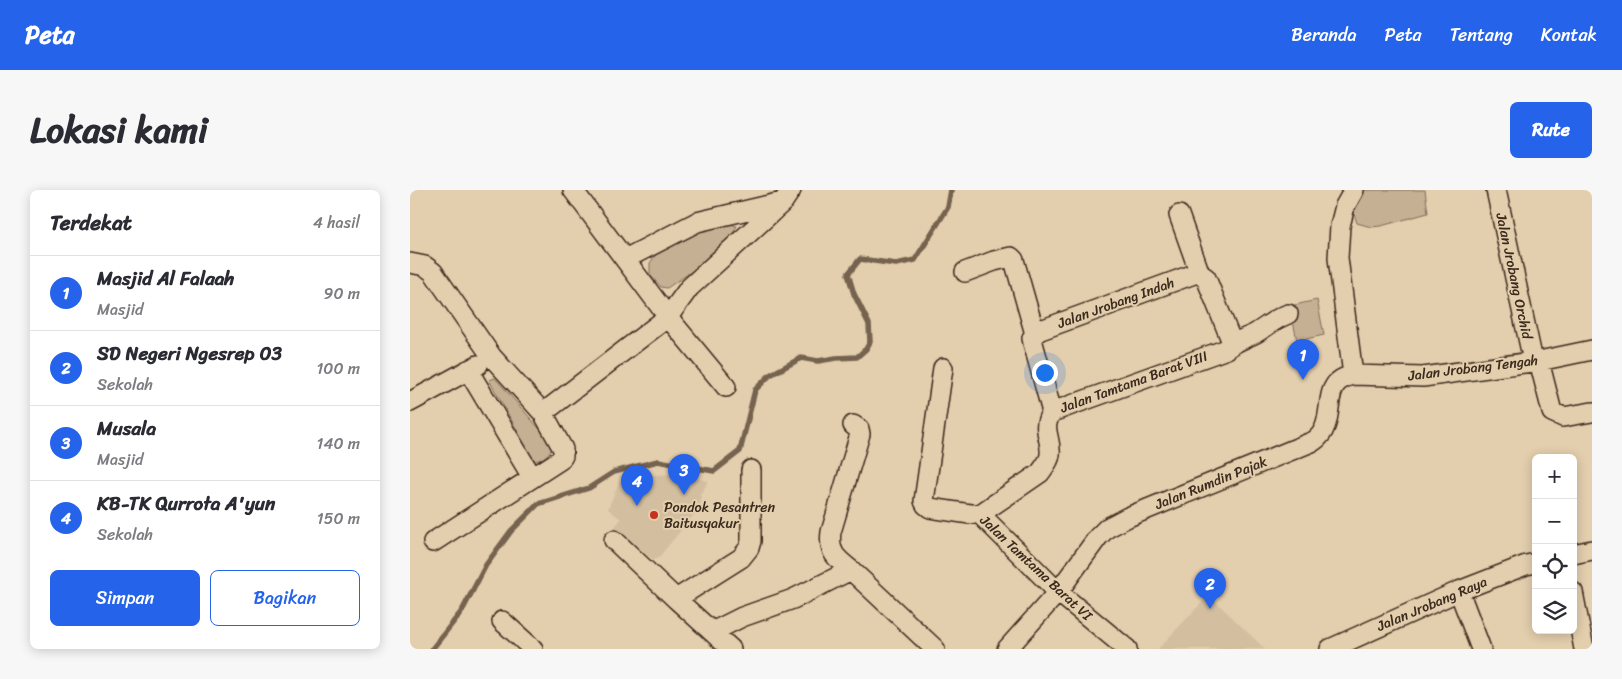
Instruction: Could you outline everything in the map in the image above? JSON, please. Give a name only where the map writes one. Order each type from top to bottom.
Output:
[{"type":"street","points":[[573,190],[668,317],[726,387]]},
{"type":"street","points":[[1354,190],[1343,213],[1340,226],[1338,258],[1354,375]]},
{"type":"street","name":"Jalan Jrobang Orchid","points":[[1496,190],[1536,361],[1552,412],[1563,417],[1592,412]]},
{"type":"street","points":[[625,259],[697,222],[787,196]]},
{"type":"street","points":[[543,414],[668,317],[689,288],[787,196]]},
{"type":"street","points":[[1179,215],[1200,274],[1206,278],[1231,344]]},
{"type":"street","points":[[964,272],[994,261],[1011,257],[1014,260],[1035,334],[1032,338],[1033,343],[1052,412]]},
{"type":"street","points":[[410,263],[425,266],[433,272],[492,357],[543,414],[564,452],[560,460],[433,542]]},
{"type":"street","name":"Jalan Jrobang Indah","points":[[1035,334],[1038,331],[1194,274],[1200,274]]},
{"type":"street","name":"Jalan Tamtama Barat VIII","points":[[980,514],[1040,473],[1047,464],[1050,454],[1046,424],[1052,412],[1227,349],[1231,344],[1244,339],[1261,330],[1270,322],[1288,314]]},
{"type":"street","name":"Jalan Jrobang Tengah","points":[[1354,375],[1423,376],[1536,361],[1592,350]]},
{"type":"street","points":[[410,402],[492,357]]},
{"type":"street","name":"Jalan Tamtama Barat VI","points":[[943,368],[924,503],[930,508],[980,514],[1058,592],[1127,649]]},
{"type":"street","points":[[468,370],[532,477]]},
{"type":"street","name":"Jalan Rumdin Pajak","points":[[1058,592],[1088,548],[1107,528],[1128,517],[1319,437],[1326,426],[1333,389],[1337,382],[1354,375]]},
{"type":"street","points":[[853,426],[859,429],[860,434],[830,540],[831,547],[836,558],[935,649]]},
{"type":"street","points":[[676,599],[741,558],[749,548],[751,541],[751,470]]},
{"type":"street","points":[[614,540],[732,649]]},
{"type":"street","points":[[1577,553],[1592,550]]},
{"type":"street","name":"Jalan Jrobang Raya","points":[[1330,649],[1459,591],[1532,564]]},
{"type":"street","points":[[712,632],[748,615],[794,599],[851,570]]},
{"type":"street","points":[[1459,591],[1481,649]]},
{"type":"street","points":[[1006,649],[1058,592]]},
{"type":"street","points":[[1577,613],[1584,649]]},
{"type":"street","points":[[502,621],[533,649]]},
{"type":"shaded area","points":[[1360,190],[1425,190],[1428,213],[1381,226],[1371,227],[1357,223],[1352,208]]},
{"type":"shaded area","points":[[722,222],[737,226],[724,245],[696,268],[667,288],[661,287],[650,275],[650,263],[657,253],[687,232]]},
{"type":"shaded area","points":[[1317,300],[1324,335],[1297,341],[1290,306]]},
{"type":"shaded area","points":[[495,378],[552,443],[551,451],[542,459],[535,461],[532,457],[489,380]]},
{"type":"shaded area","name":"Pondok Pesantren Baitusyakur","points":[[683,474],[708,481],[700,494],[700,510],[696,512],[659,557],[653,560],[614,528],[621,519],[608,509],[619,482],[651,475]]},
{"type":"shaded area","points":[[1209,595],[1239,624],[1265,649],[1158,649]]},
{"type":"waterway","points":[[432,649],[462,611],[486,565],[511,531],[538,504],[589,488],[614,472],[658,461],[714,471],[740,451],[755,390],[770,375],[801,358],[818,361],[857,357],[866,349],[870,342],[869,324],[854,294],[848,274],[860,259],[896,264],[915,260],[948,207],[951,190]]},
{"type":"place","name":"Masjid Al Falaah","points":[[1303,380]]},
{"type":"place","name":"Musala","points":[[684,495]]},
{"type":"place","name":"KB-TK Qurrota A'yun","points":[[637,506]]},
{"type":"place","name":"Pondok Pesantren Baitusyakur","points":[[654,515]]},
{"type":"place","name":"SD Negeri Ngesrep 03","points":[[1210,609]]}]
